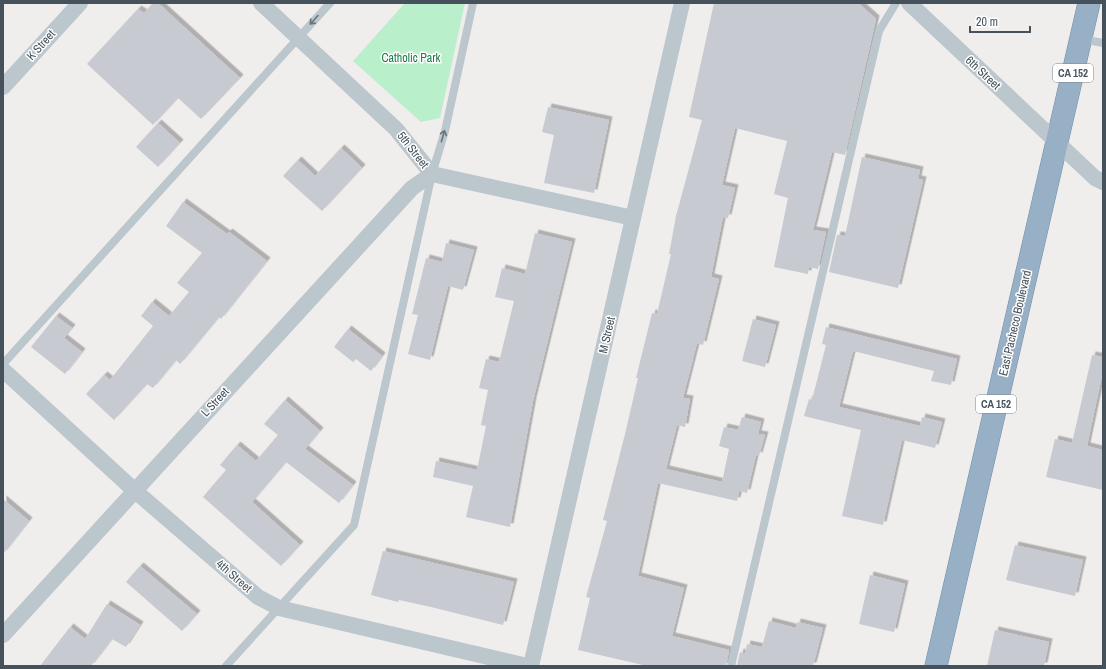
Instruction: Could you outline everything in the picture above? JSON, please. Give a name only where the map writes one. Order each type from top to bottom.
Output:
[{"type":"highway","name":"East Pacheco Boulevard","points":[[936,666],[1089,3]]},
{"type":"street","name":"K Street","points":[[3,87],[80,3]]},
{"type":"street","name":"5th Street","points":[[261,3],[396,129],[432,174],[633,218]]},
{"type":"street","name":"M Street","points":[[531,666],[682,3]]},
{"type":"street","name":"6th Street","points":[[909,3],[1057,143],[1095,178],[1103,182]]},
{"type":"street","name":"L Street","points":[[3,634],[412,188],[432,174]]},
{"type":"street","name":"4th Street","points":[[3,370],[134,490],[258,597],[279,608],[527,666]]},
{"type":"lane","points":[[3,364],[330,3]]},
{"type":"lane","points":[[226,666],[354,524],[432,174],[445,131],[473,3]]},
{"type":"lane","points":[[731,666],[879,31],[896,3]]},
{"type":"lane","points":[[1081,38],[1103,43]]},
{"type":"green space","name":"Catholic Park","points":[[405,3],[465,3],[440,118],[421,122],[353,61]]},
{"type":"building","points":[[153,3],[158,3],[240,78],[201,119],[178,98],[153,125],[87,64],[138,9],[144,13]]},
{"type":"building","points":[[714,3],[858,3],[876,19],[845,155],[832,152],[813,230],[826,232],[818,269],[809,267],[808,274],[774,267],[788,198],[774,194],[787,141],[735,128],[722,185],[735,188],[728,218],[723,217],[711,277],[719,279],[703,345],[697,343],[683,398],[690,399],[685,427],[677,425],[666,469],[722,482],[729,449],[719,446],[724,427],[738,430],[742,417],[761,422],[758,434],[765,435],[759,456],[756,455],[747,493],[739,491],[737,501],[658,483],[638,576],[684,588],[672,636],[729,650],[726,666],[647,666],[578,650],[590,598],[586,597],[607,521],[603,520],[638,378],[636,378],[652,313],[657,314],[671,254],[669,254],[676,216],[702,120],[689,117]]},
{"type":"building","points":[[548,107],[609,120],[594,193],[544,183],[554,135],[542,132]]},
{"type":"building","points":[[158,123],[180,143],[158,167],[136,147]]},
{"type":"building","points":[[341,148],[362,168],[322,211],[283,176],[298,160],[315,176]]},
{"type":"building","points":[[862,157],[920,170],[918,179],[923,180],[898,288],[829,272],[837,235],[845,236]]},
{"type":"building","points":[[183,202],[227,234],[229,232],[267,261],[221,319],[219,317],[180,364],[176,360],[153,388],[147,384],[114,420],[86,394],[104,375],[110,380],[153,326],[141,316],[152,302],[169,316],[189,292],[177,283],[202,253],[166,226]]},
{"type":"building","points":[[535,233],[572,242],[533,401],[510,527],[466,517],[473,486],[433,477],[436,461],[477,470],[486,426],[481,425],[488,390],[479,388],[486,359],[499,362],[514,301],[495,297],[502,268],[525,274]]},
{"type":"building","points":[[446,243],[474,250],[463,290],[448,286],[430,360],[408,354],[418,315],[412,314],[426,258],[442,262]]},
{"type":"building","points":[[56,316],[72,328],[64,338],[82,352],[65,374],[31,347]]},
{"type":"building","points":[[753,319],[776,325],[765,367],[742,361]]},
{"type":"building","points":[[826,327],[957,359],[951,385],[931,381],[934,371],[853,351],[839,407],[920,426],[922,417],[942,422],[935,448],[902,440],[883,525],[842,516],[861,430],[804,416],[809,399],[812,400],[826,345],[822,344]]},
{"type":"building","points":[[348,329],[382,356],[371,371],[356,359],[353,362],[334,347]]},
{"type":"building","points":[[1092,355],[1103,357],[1103,371],[1087,446],[1103,450],[1103,490],[1046,477],[1055,439],[1072,443]]},
{"type":"building","points":[[285,400],[320,431],[305,449],[353,485],[339,503],[286,462],[252,502],[300,545],[281,566],[203,497],[226,470],[220,465],[237,445],[256,461],[278,435],[264,424]]},
{"type":"building","points":[[3,499],[29,521],[3,554]]},
{"type":"building","points":[[1015,545],[1083,560],[1075,596],[1006,580]]},
{"type":"building","points":[[383,551],[514,582],[503,625],[431,607],[399,600],[398,602],[371,595]]},
{"type":"building","points":[[140,566],[197,614],[182,631],[126,582]]},
{"type":"building","points":[[870,575],[905,584],[894,632],[859,624]]},
{"type":"building","points":[[107,604],[140,625],[126,647],[112,639],[91,666],[40,666],[70,627],[85,639]]},
{"type":"building","points":[[769,621],[796,628],[797,622],[823,628],[813,666],[737,666],[740,652],[745,654],[747,644],[762,647]]},
{"type":"building","points":[[995,630],[1049,642],[1044,666],[987,666]]}]
